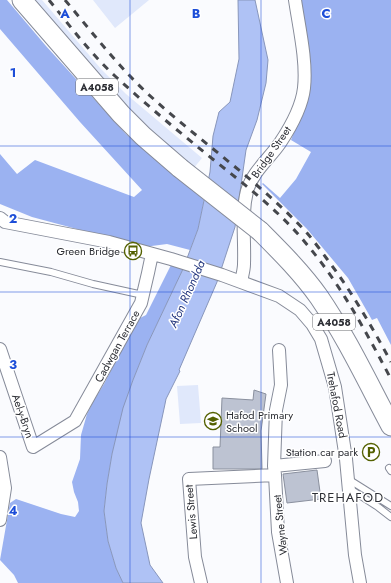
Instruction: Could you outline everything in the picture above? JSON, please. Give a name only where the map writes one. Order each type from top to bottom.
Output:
[{"type":"main road","name":"A4058","points":[[22,0],[121,114],[143,136],[180,168],[260,231],[301,274],[319,297],[344,337],[391,426]]},
{"type":"street","name":"Bridge Street","points":[[241,282],[244,264],[243,225],[247,191],[256,171],[279,144],[289,128],[300,105],[304,89],[303,58],[295,0]]},
{"type":"street","name":"Trehafod Road","points":[[0,218],[5,222],[109,242],[171,259],[222,275],[279,296],[300,310],[312,324],[321,339],[335,387],[346,459],[355,555],[360,583]]},
{"type":"street","name":"Cadwgan Terrace","points":[[64,428],[75,421],[141,303],[152,254]]},
{"type":"street","name":"Ael-y-Bryn","points":[[0,349],[33,447],[64,428]]},
{"type":"street","name":"Wayne Street","points":[[279,350],[281,385],[276,410],[275,470],[278,532],[287,583]]},
{"type":"street","points":[[0,456],[6,488],[0,520]]},
{"type":"street","points":[[275,470],[325,461]]},
{"type":"street","name":"Lewis Street","points":[[201,583],[195,557],[188,479],[275,470]]},
{"type":"lane","points":[[0,262],[51,272],[94,284],[143,295]]},
{"type":"lane","points":[[348,484],[391,506]]},
{"type":"lane","points":[[348,484],[391,517]]},
{"type":"shaded area","points":[[0,0],[7,0],[46,46],[126,134],[204,200],[198,229],[190,250],[167,244],[144,247],[32,217],[0,204],[0,154],[17,174],[35,160],[134,197],[142,190],[80,122],[0,29]]},
{"type":"shaded area","points":[[30,0],[42,0],[101,69],[126,94],[202,158],[193,169],[146,130]]},
{"type":"shaded area","points":[[93,0],[149,0],[115,28]]},
{"type":"shaded area","points":[[298,0],[391,0],[391,345],[377,318],[372,320],[348,278],[307,229],[262,184],[263,183],[280,198],[296,179],[311,152],[291,140],[305,103]]},
{"type":"shaded area","points":[[171,265],[183,269],[147,345],[133,380],[112,454],[107,484],[104,511],[108,541],[116,568],[123,583],[18,583],[14,575],[0,560],[10,503],[16,499],[61,514],[75,517],[79,511],[72,482],[80,459],[81,435],[87,414],[131,331],[140,318],[146,315]]},
{"type":"shaded area","points":[[198,385],[201,423],[180,424],[177,386]]},
{"type":"water","name":"Afon Rhondda","points":[[238,0],[255,0],[268,60],[266,83],[257,120],[246,150],[235,227],[217,282],[179,370],[180,371],[166,399],[149,479],[141,523],[150,565],[163,583],[123,583],[116,568],[108,541],[104,511],[112,454],[123,408],[133,380],[147,345],[183,269],[198,229],[210,172],[213,136],[219,112],[230,102],[239,59]]},
{"type":"building","points":[[254,390],[266,394],[261,431],[262,469],[213,469],[213,447],[220,447],[222,398],[253,400]]},
{"type":"building","points":[[317,470],[321,499],[287,503],[283,474]]},
{"type":"railway","points":[[49,0],[89,49],[115,76],[207,155],[251,190],[292,227],[329,273],[362,325],[391,379]]},
{"type":"railway","points":[[65,0],[115,60],[147,93],[269,196],[307,233],[336,271],[353,297],[391,362]]},
{"type":"place","name":"Green Bridge","points":[[133,251]]},
{"type":"place","name":"Hafod Primary School","points":[[213,421]]},
{"type":"place","name":"Station car park","points":[[371,452]]},
{"type":"district","name":"TREHAFOD","points":[[348,497]]}]
